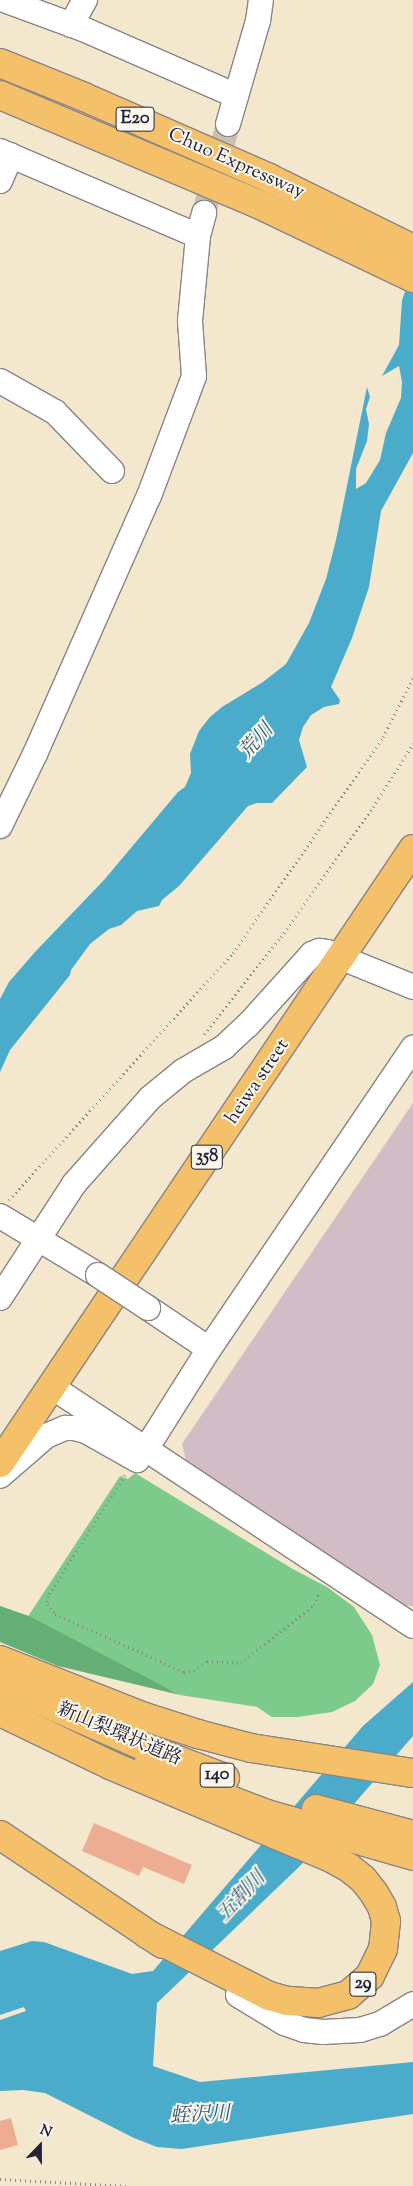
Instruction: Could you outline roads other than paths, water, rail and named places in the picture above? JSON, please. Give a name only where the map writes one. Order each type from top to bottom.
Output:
[{"type":"main road","name":"Chuo Expressway","points":[[0,63],[84,97],[269,178],[413,249]]},
{"type":"main road","name":"Chuo Expressway","points":[[0,96],[258,204],[413,278]]},
{"type":"main road","name":"heiwa street","points":[[0,1463],[413,849]]},
{"type":"main road","points":[[0,1660],[145,1717],[198,1734],[251,1748],[413,1773]]},
{"type":"main road","name":"新山梨環状道路","points":[[0,1683],[150,1759],[268,1813]]},
{"type":"main road","points":[[0,1705],[150,1759]]},
{"type":"main road","name":"29","points":[[0,1712],[110,1765],[268,1813],[327,1856],[348,1867],[363,1879],[382,1907],[386,1921],[383,1949],[370,1976],[360,1987],[348,1995],[334,2000],[303,2004],[269,1996],[212,1973],[147,1934],[0,1835]]},
{"type":"main road","name":"140","points":[[268,1813],[354,1830],[413,1835]]},
{"type":"main road","name":"140","points":[[354,1830],[413,1856]]},
{"type":"main road","name":"29","points":[[212,1973],[238,1996]]},
{"type":"street","points":[[4,0],[71,25],[236,96]]},
{"type":"street","points":[[71,25],[84,0]]},
{"type":"street","points":[[228,124],[258,21],[261,0]]},
{"type":"street","points":[[0,181],[5,153],[198,236]]},
{"type":"street","points":[[0,826],[35,754],[149,496],[194,376],[190,321],[198,236],[204,213]]},
{"type":"street","points":[[0,381],[55,412],[112,472]]},
{"type":"street","points":[[0,1298],[32,1236],[74,1184],[150,1098],[183,1072],[224,1047],[248,1025],[312,954],[327,952],[413,987]]},
{"type":"street","points":[[146,1449],[209,1349],[413,1048]]},
{"type":"street","points":[[3,1210],[32,1236],[98,1275],[209,1349]]},
{"type":"street","points":[[52,1386],[413,1626]]},
{"type":"street","points":[[0,1476],[46,1436],[54,1431],[74,1428],[86,1431],[138,1461],[186,1476]]},
{"type":"street","points":[[238,1996],[284,2023],[304,2030],[323,2032],[360,2030],[380,2024],[413,2004]]},
{"type":"water","name":"荒川","points":[[413,271],[413,453],[381,511],[369,587],[352,638],[331,687],[340,700],[339,704],[324,707],[311,715],[303,727],[299,740],[307,767],[272,803],[257,803],[248,806],[179,886],[162,900],[159,906],[137,911],[121,925],[109,929],[90,944],[71,970],[70,975],[10,1050],[0,1072],[0,999],[9,982],[104,880],[178,792],[185,787],[191,773],[190,754],[199,731],[210,717],[222,707],[263,682],[286,664],[309,623],[326,579],[336,540],[367,387],[370,397],[366,409],[369,424],[367,441],[356,469],[356,489],[366,483],[380,460],[386,433],[401,398],[402,382],[399,366],[382,376],[399,345],[402,300]]},
{"type":"water","points":[[413,1682],[413,1736],[301,1865],[157,2003],[153,2066],[200,2082],[413,2062],[413,2114],[182,2149],[157,2147],[134,2138],[45,2093],[23,2090],[0,2091],[0,2020],[26,2011],[24,2007],[0,2015],[0,1951],[32,1941],[44,1942],[132,1974],[153,1971],[363,1726]]},
{"type":"tunnel","points":[[204,213],[228,124]]},
{"type":"water label","name":"五割川","points":[[242,1897]]},
{"type":"water label","name":"蛭沢川","points":[[200,2116]]}]
